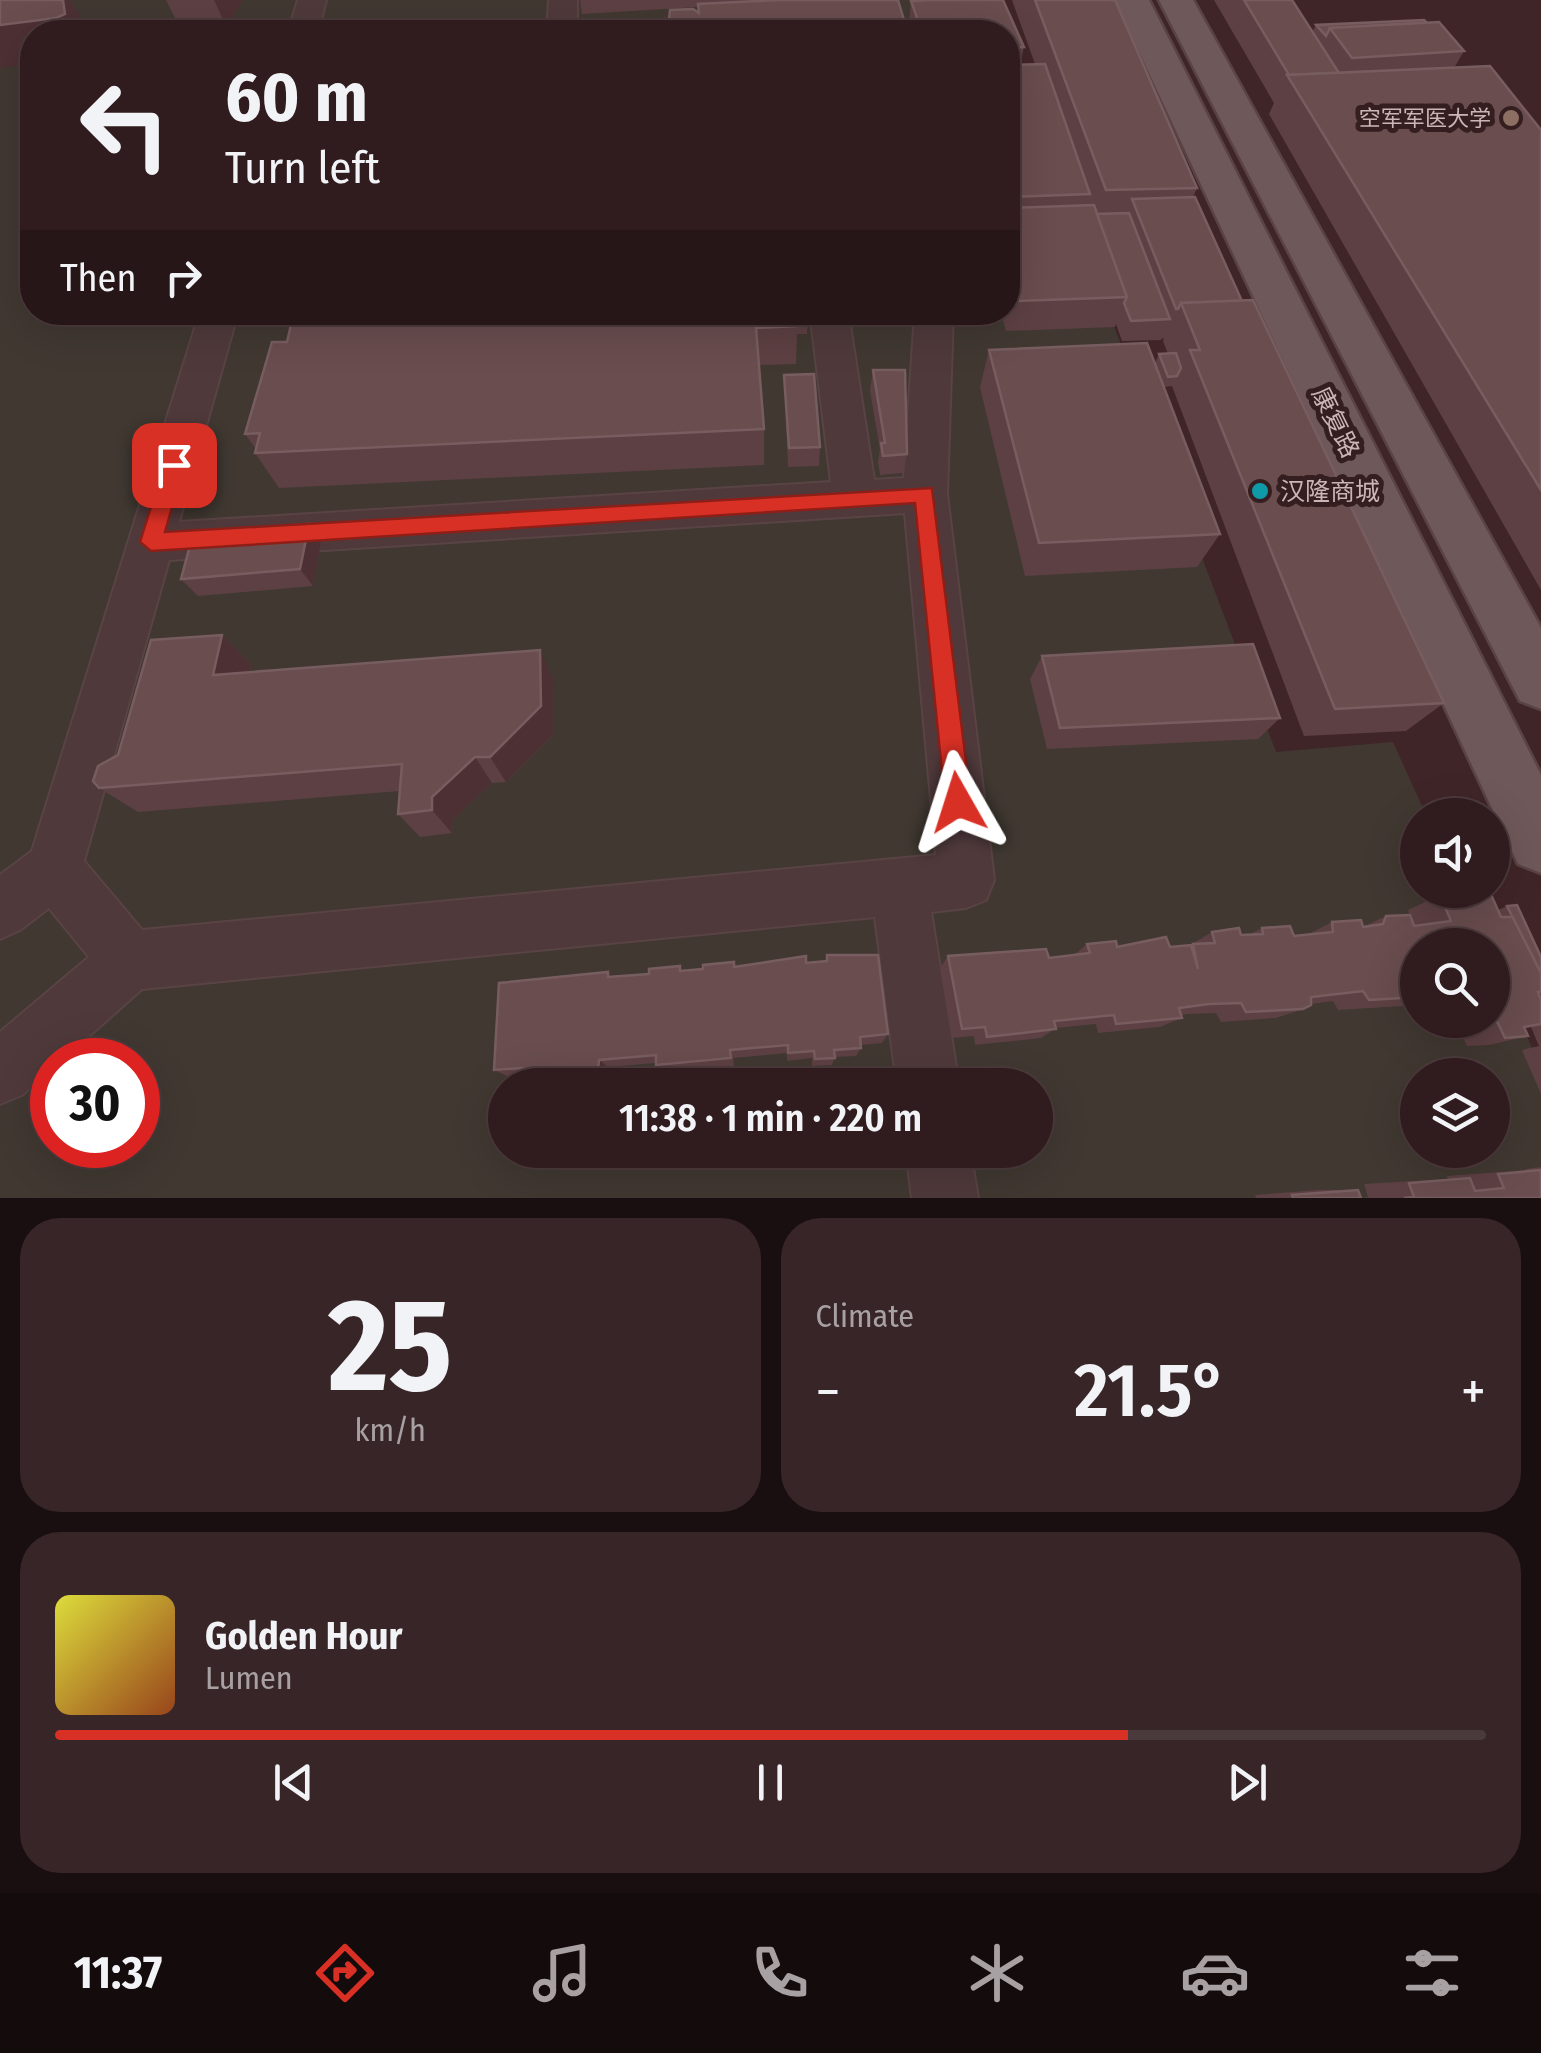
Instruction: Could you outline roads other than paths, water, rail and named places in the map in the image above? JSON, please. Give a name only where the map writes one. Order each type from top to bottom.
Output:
[{"type":"main road","name":"康复路","points":[[1132,0],[1541,842]]},
{"type":"main road","points":[[1176,0],[1541,684]]},
{"type":"street","points":[[0,910],[54,869],[215,325]]},
{"type":"street","points":[[831,325],[855,499]]},
{"type":"street","points":[[0,1073],[130,961],[966,880],[925,494],[933,325]]},
{"type":"street","points":[[151,542],[925,494]]},
{"type":"street","points":[[54,869],[130,961]]},
{"type":"street","points":[[899,886],[926,1068]]},
{"type":"street","points":[[940,1168],[944,1198]]},
{"type":"place","name":"空军军医大学","points":[[1511,118]]},
{"type":"place","name":"汉隆商城","points":[[1260,491]]}]
